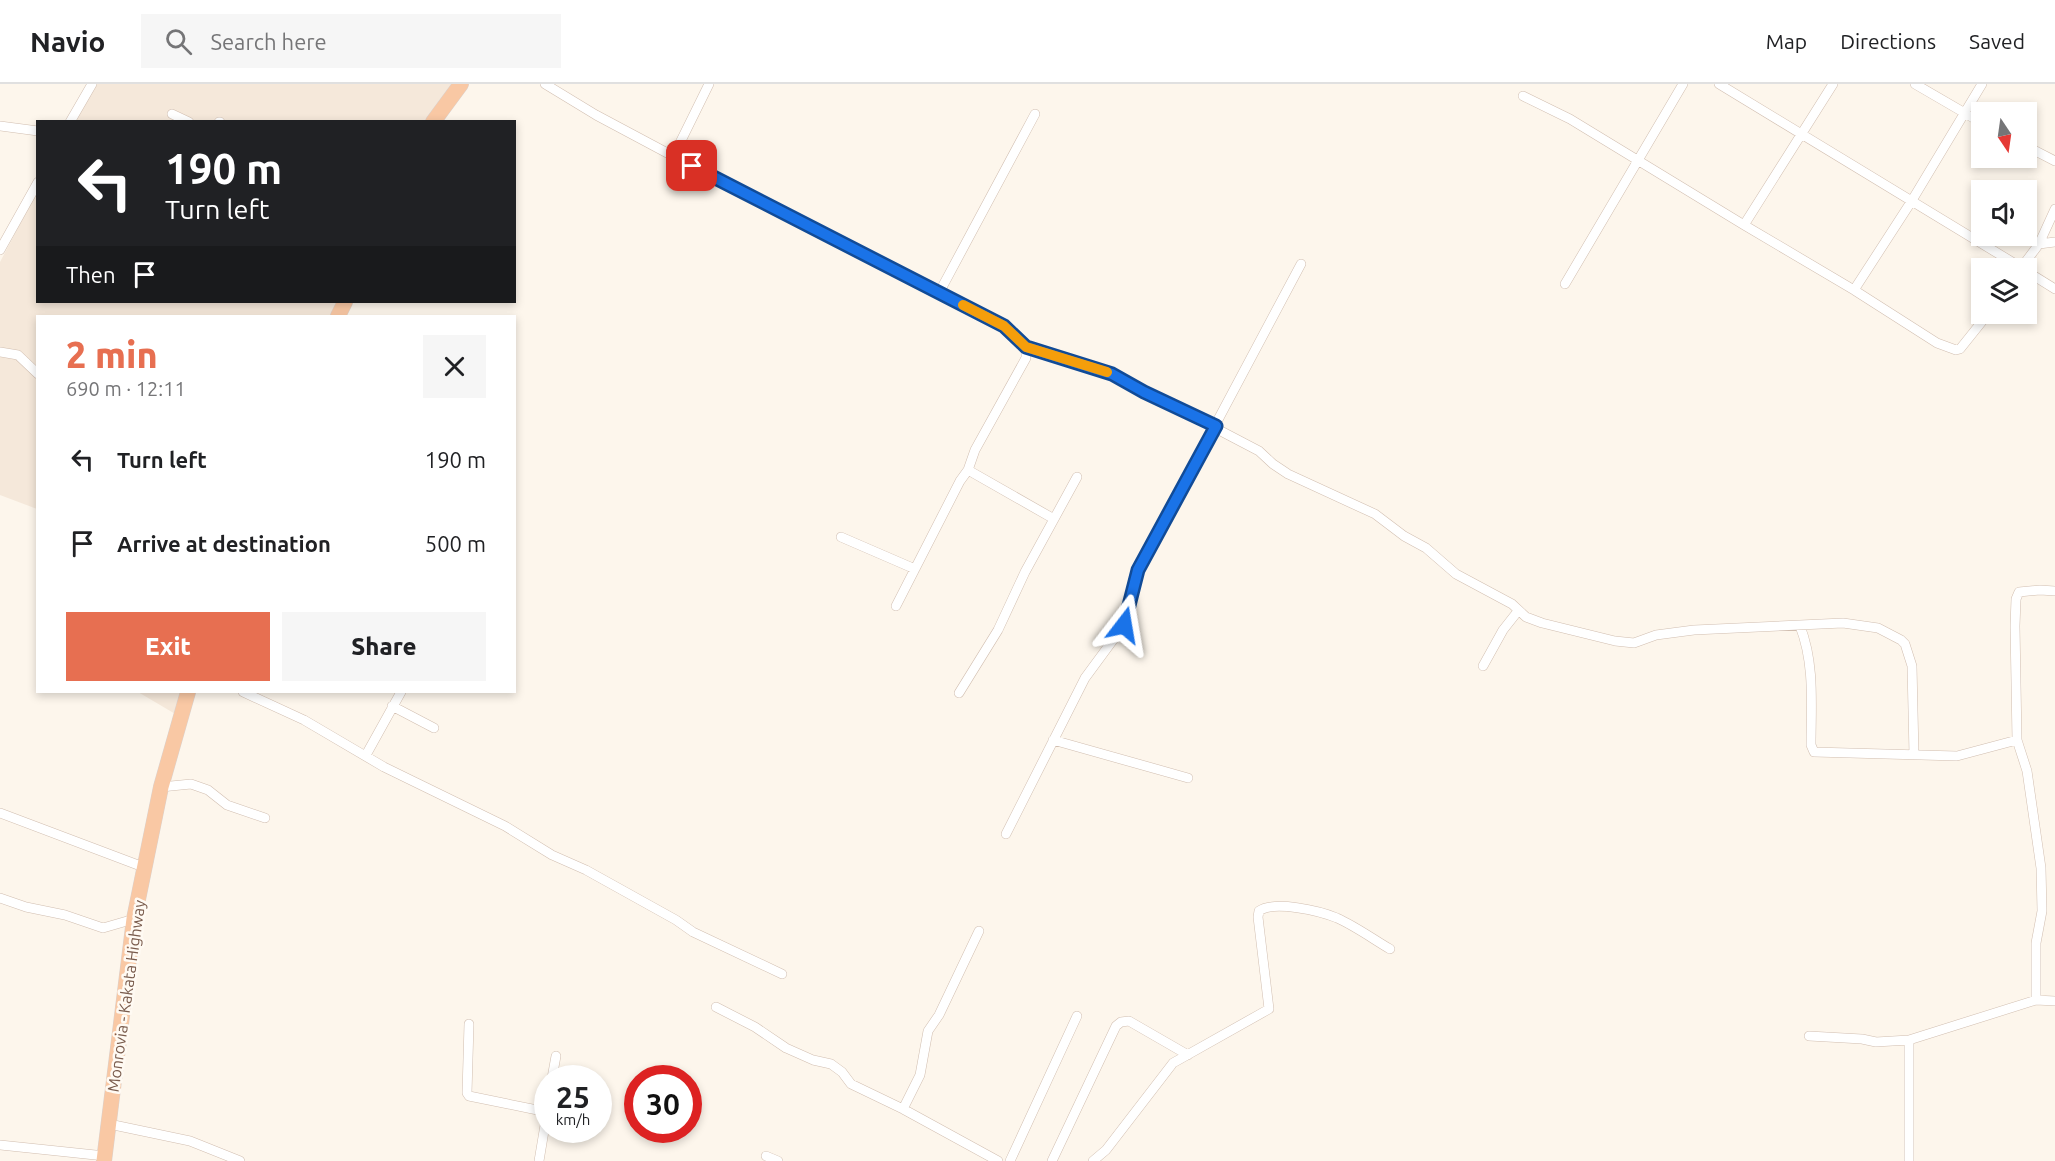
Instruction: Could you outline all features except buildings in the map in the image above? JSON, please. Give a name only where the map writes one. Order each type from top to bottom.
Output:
[{"type":"highway","points":[[434,120],[461,84]]},
{"type":"highway","name":"Monrovia - Kakata Highway","points":[[104,1158],[134,919],[161,787],[188,693]]},
{"type":"street","points":[[70,120],[92,84]]},
{"type":"street","points":[[545,84],[596,115],[674,157],[1004,326],[1026,347],[1112,374],[1216,426],[1259,451],[1288,474],[1375,514],[1404,536],[1426,548],[1456,574],[1512,604],[1526,618],[1615,641],[1634,643],[1656,635],[1694,630],[1843,623],[1878,628],[1905,644],[1912,666],[1914,754]]},
{"type":"street","points":[[674,157],[708,84]]},
{"type":"street","points":[[1565,284],[1683,84]]},
{"type":"street","points":[[1719,84],[2004,258]]},
{"type":"street","points":[[1744,225],[1833,84]]},
{"type":"street","points":[[1915,84],[1971,117]]},
{"type":"street","points":[[1854,290],[1911,202],[1982,84]]},
{"type":"street","points":[[1523,96],[1570,119],[1854,290],[1937,343],[1956,350],[1960,349],[1980,324]]},
{"type":"street","points":[[172,114],[185,120]]},
{"type":"street","points":[[939,293],[1035,114]]},
{"type":"street","points":[[0,126],[36,131]]},
{"type":"street","points":[[2037,152],[2055,161]]},
{"type":"street","points":[[0,250],[36,186]]},
{"type":"street","points":[[2028,258],[2039,244],[2055,209]]},
{"type":"street","points":[[2039,244],[2055,242]]},
{"type":"street","points":[[1006,834],[1085,678],[1124,625],[1138,570],[1301,264]]},
{"type":"street","points":[[2037,277],[2055,288]]},
{"type":"street","points":[[896,606],[960,481],[968,470],[975,450],[1026,358],[1026,347]]},
{"type":"street","points":[[0,352],[18,355],[36,372]]},
{"type":"street","points":[[968,470],[1054,519]]},
{"type":"street","points":[[959,693],[998,630],[1025,572],[1077,477]]},
{"type":"street","points":[[841,537],[915,569]]},
{"type":"street","points":[[2036,1000],[2036,943],[2042,910],[2041,868],[2027,771],[2017,740],[2016,599],[2019,592],[2055,591]]},
{"type":"street","points":[[1483,666],[1503,630],[1518,610]]},
{"type":"street","points":[[1800,626],[1807,643],[1811,675],[1811,746],[1814,752],[1957,756],[2017,740]]},
{"type":"street","points":[[245,693],[304,720],[384,766],[505,826],[552,855],[603,879],[693,932],[782,974]]},
{"type":"street","points":[[366,755],[400,693]]},
{"type":"street","points":[[392,706],[434,728]]},
{"type":"street","points":[[1053,740],[1188,778]]},
{"type":"street","points":[[161,787],[191,784],[207,790],[228,806],[265,818]]},
{"type":"street","points":[[0,813],[146,868]]},
{"type":"street","points":[[0,898],[26,907],[65,915],[103,928],[134,919]]},
{"type":"street","points":[[1093,1161],[1106,1150],[1173,1063],[1269,1009],[1258,916],[1259,911],[1263,908],[1278,906],[1296,908],[1336,918],[1390,949]]},
{"type":"street","points":[[903,1109],[920,1075],[928,1032],[939,1015],[979,931]]},
{"type":"street","points":[[1809,1036],[1863,1039],[1876,1042],[1909,1040],[2036,1000],[2055,1001]]},
{"type":"street","points":[[716,1007],[755,1027],[786,1048],[813,1060],[831,1064],[842,1072],[851,1084],[903,1109],[998,1161]]},
{"type":"street","points":[[1010,1161],[1077,1016]]},
{"type":"street","points":[[1052,1161],[1116,1026],[1121,1022],[1129,1021],[1188,1055]]},
{"type":"street","points":[[469,1024],[467,1093],[469,1096],[534,1109]]},
{"type":"street","points":[[1909,1040],[1909,1161]]},
{"type":"street","points":[[554,1065],[556,1056]]},
{"type":"street","points":[[109,1124],[190,1142],[240,1161]]},
{"type":"street","points":[[539,1161],[542,1143]]},
{"type":"street","points":[[0,1145],[104,1158]]},
{"type":"street","points":[[766,1156],[778,1161]]},
{"type":"shaded area","points":[[95,84],[456,84],[436,120],[76,120]]},
{"type":"shaded area","points":[[36,194],[36,303],[338,303],[332,315],[36,315],[36,509],[0,495],[0,262]]},
{"type":"shaded area","points":[[140,693],[186,693],[177,715]]},
{"type":"slow traffic","points":[[963,305],[1004,326],[1026,347],[1107,372]]},
{"type":"route","points":[[692,166],[1004,326],[1026,347],[1112,374],[1216,426],[1138,570],[1124,625]]}]
